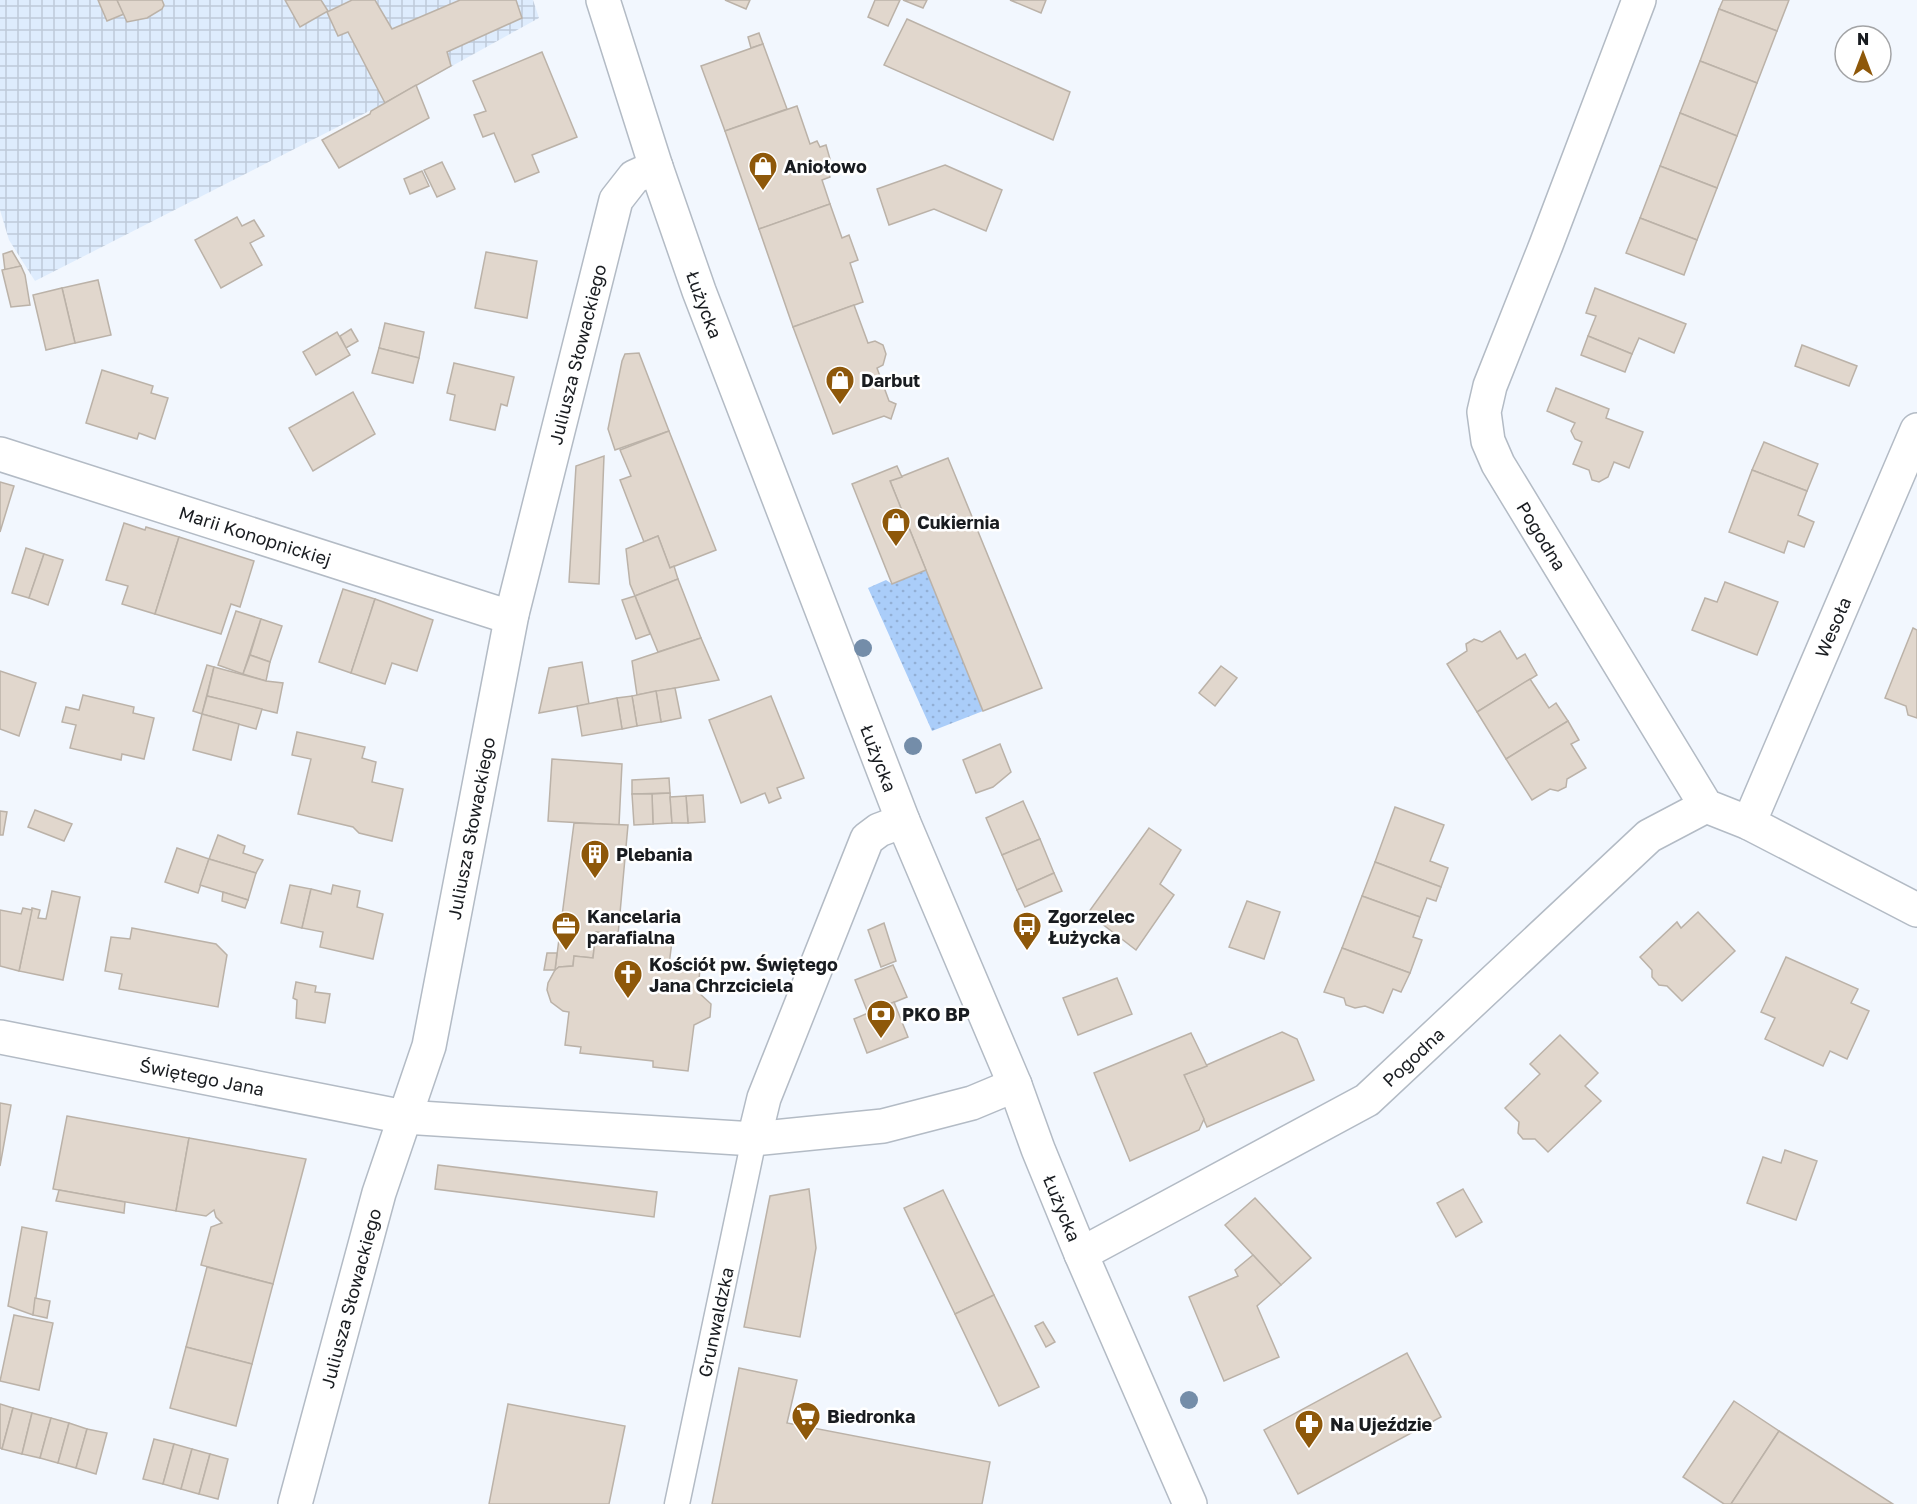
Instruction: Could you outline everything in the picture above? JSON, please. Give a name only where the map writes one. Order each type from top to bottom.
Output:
[{"type":"street","name":"Łużycka","points":[[603,0],[656,167],[699,291],[903,821],[1015,1085],[1038,1149],[1081,1254],[1190,1504]]},
{"type":"street","name":"Pogodna","points":[[1081,1254],[1367,1100],[1649,836],[1706,806],[1498,464],[1488,441],[1484,412],[1490,386],[1639,0]]},
{"type":"street","name":"Juliusza Słowackiego","points":[[295,1504],[379,1193],[429,1046],[512,614],[616,200],[634,177],[656,167]]},
{"type":"street","name":"Wesoła","points":[[1749,823],[1917,430]]},
{"type":"street","name":"Marii Konopnickiej","points":[[0,454],[497,613],[512,614]]},
{"type":"street","points":[[1706,806],[1749,823],[1917,910]]},
{"type":"street","name":"Grunwaldzka","points":[[754,1140],[764,1098],[867,839],[879,830],[903,821]]},
{"type":"street","name":"Świętego Jana","points":[[0,1037],[404,1117]]},
{"type":"street","points":[[404,1117],[754,1140],[883,1126],[972,1103],[1015,1085]]},
{"type":"lane","name":"Grunwaldzka","points":[[677,1504],[754,1140]]},
{"type":"shaded area","points":[[0,0],[533,0],[539,18],[385,103],[35,281],[9,240],[0,210]]},
{"type":"shaded area","points":[[926,570],[983,711],[932,731],[868,588],[886,580],[892,584]]},
{"type":"building","points":[[98,0],[117,0],[124,14],[107,21]]},
{"type":"building","points":[[117,0],[162,0],[164,5],[162,9],[147,18],[127,22]]},
{"type":"building","points":[[285,0],[321,0],[328,11],[300,27]]},
{"type":"building","points":[[352,0],[375,0],[392,29],[460,0],[516,0],[522,18],[447,52],[451,66],[385,103],[348,32],[338,36],[327,12]]},
{"type":"building","points":[[725,0],[750,0],[746,9]]},
{"type":"building","points":[[875,0],[900,0],[888,26],[868,17]]},
{"type":"building","points":[[903,0],[927,0],[923,8]]},
{"type":"building","points":[[1010,0],[1046,0],[1041,13]]},
{"type":"building","points":[[1723,0],[1789,0],[1777,31],[1719,9]]},
{"type":"building","points":[[1719,9],[1777,31],[1757,83],[1700,61]]},
{"type":"building","points":[[907,19],[1070,92],[1053,140],[884,65]]},
{"type":"building","points":[[759,33],[763,44],[751,48],[748,37]]},
{"type":"building","points":[[763,44],[787,109],[725,131],[701,66]]},
{"type":"building","points":[[542,52],[577,137],[532,155],[539,172],[515,182],[494,133],[483,137],[474,115],[486,111],[473,81]]},
{"type":"building","points":[[1700,61],[1757,83],[1737,136],[1680,113]]},
{"type":"building","points":[[416,85],[429,118],[339,168],[322,140]]},
{"type":"building","points":[[797,106],[810,144],[817,141],[820,147],[826,145],[830,159],[825,161],[830,177],[822,180],[830,204],[759,229],[725,131]]},
{"type":"building","points":[[1680,113],[1737,136],[1717,188],[1660,166]]},
{"type":"building","points":[[442,162],[455,189],[437,197],[424,170]]},
{"type":"building","points":[[945,165],[1002,190],[986,231],[934,209],[889,225],[877,189]]},
{"type":"building","points":[[1660,166],[1717,188],[1697,240],[1640,218]]},
{"type":"building","points":[[422,171],[429,186],[410,194],[404,179]]},
{"type":"building","points":[[830,204],[842,238],[849,235],[858,260],[850,263],[863,302],[793,327],[759,229]]},
{"type":"building","points":[[237,217],[242,226],[254,220],[264,236],[250,243],[262,265],[221,288],[195,240]]},
{"type":"building","points":[[1640,218],[1697,240],[1684,275],[1626,253]]},
{"type":"building","points":[[12,251],[21,266],[5,270],[3,254]]},
{"type":"building","points":[[486,252],[537,261],[527,318],[475,308]]},
{"type":"building","points":[[21,266],[25,275],[30,305],[11,307],[2,270]]},
{"type":"building","points":[[98,280],[111,335],[75,343],[62,288]]},
{"type":"building","points":[[62,288],[75,343],[46,350],[33,295]]},
{"type":"building","points":[[1595,288],[1686,324],[1674,353],[1639,338],[1632,354],[1588,336],[1596,316],[1586,313]]},
{"type":"building","points":[[854,305],[868,343],[875,341],[883,345],[886,354],[883,365],[877,368],[889,401],[896,404],[891,419],[884,416],[833,434],[793,327]]},
{"type":"building","points":[[385,323],[424,332],[419,358],[379,348]]},
{"type":"building","points":[[351,329],[358,341],[346,348],[340,336]]},
{"type":"building","points":[[337,332],[350,355],[316,375],[303,352]]},
{"type":"building","points":[[1588,336],[1632,354],[1625,372],[1581,355]]},
{"type":"building","points":[[1802,345],[1857,366],[1849,386],[1795,366]]},
{"type":"building","points":[[379,348],[419,358],[413,383],[372,373]]},
{"type":"building","points":[[639,353],[669,431],[615,450],[608,429],[622,361],[625,354]]},
{"type":"building","points":[[454,363],[514,377],[507,406],[501,404],[495,430],[450,420],[455,395],[447,393]]},
{"type":"building","points":[[102,370],[153,386],[151,393],[168,398],[155,439],[139,433],[137,439],[86,423]]},
{"type":"building","points":[[1556,388],[1609,409],[1606,418],[1643,432],[1629,468],[1614,462],[1608,477],[1599,482],[1592,480],[1589,470],[1573,464],[1582,442],[1575,439],[1571,431],[1575,423],[1547,411]]},
{"type":"building","points":[[353,392],[375,434],[313,471],[289,428]]},
{"type":"building","points":[[669,431],[716,550],[670,568],[658,536],[644,542],[620,480],[631,476],[620,450]]},
{"type":"building","points":[[1764,442],[1818,464],[1807,491],[1752,470]]},
{"type":"building","points":[[604,456],[599,584],[569,582],[576,466]]},
{"type":"building","points":[[948,458],[1042,688],[983,711],[890,481]]},
{"type":"building","points":[[897,466],[902,477],[890,481],[926,570],[892,584],[852,484]]},
{"type":"building","points":[[1752,470],[1807,491],[1798,515],[1814,522],[1804,547],[1788,541],[1784,553],[1729,532]]},
{"type":"building","points":[[0,482],[14,486],[0,532]]},
{"type":"building","points":[[124,523],[179,537],[155,614],[122,604],[128,586],[106,580]]},
{"type":"building","points":[[658,536],[670,568],[674,566],[678,579],[635,596],[630,584],[626,549]]},
{"type":"building","points":[[179,537],[254,561],[240,607],[231,604],[221,634],[155,614]]},
{"type":"building","points":[[26,548],[44,554],[29,598],[12,593]]},
{"type":"building","points":[[44,554],[63,560],[48,605],[29,598]]},
{"type":"building","points":[[678,579],[701,638],[658,652],[635,596]]},
{"type":"building","points":[[1725,582],[1778,602],[1757,655],[1692,630],[1705,598],[1717,602]]},
{"type":"building","points":[[343,589],[375,599],[351,673],[319,662]]},
{"type":"building","points":[[635,596],[650,634],[636,639],[622,600]]},
{"type":"building","points":[[375,599],[433,620],[417,671],[392,663],[385,684],[351,673]]},
{"type":"building","points":[[236,611],[261,619],[243,674],[218,665]]},
{"type":"building","points":[[261,619],[282,626],[270,662],[250,655]]},
{"type":"building","points":[[1913,628],[1917,630],[1917,718],[1908,715],[1906,706],[1885,698]]},
{"type":"building","points":[[1500,631],[1517,659],[1525,654],[1537,675],[1477,712],[1447,664],[1467,651],[1466,644],[1474,639],[1482,642]]},
{"type":"building","points":[[701,638],[719,680],[637,695],[632,661]]},
{"type":"building","points":[[250,655],[270,662],[266,681],[243,674]]},
{"type":"building","points":[[582,662],[589,704],[539,713],[549,668]]},
{"type":"building","points":[[207,665],[214,667],[202,714],[193,711]]},
{"type":"building","points":[[1221,666],[1237,678],[1215,706],[1199,693]]},
{"type":"building","points":[[214,667],[266,681],[283,683],[277,713],[207,696]]},
{"type":"building","points":[[0,671],[36,683],[19,736],[0,729]]},
{"type":"building","points":[[1530,679],[1549,708],[1556,703],[1568,721],[1506,759],[1477,712]]},
{"type":"building","points":[[675,688],[681,718],[661,722],[656,691]]},
{"type":"building","points":[[656,691],[661,722],[637,726],[632,696]]},
{"type":"building","points":[[83,695],[134,707],[133,713],[154,718],[144,759],[122,754],[121,760],[70,748],[76,725],[62,722],[66,707],[79,710]]},
{"type":"building","points":[[207,696],[262,709],[256,729],[202,714]]},
{"type":"building","points":[[632,696],[637,726],[622,729],[617,698]]},
{"type":"building","points":[[771,696],[804,778],[777,788],[781,798],[769,803],[765,793],[741,803],[709,720]]},
{"type":"building","points":[[617,698],[622,729],[582,736],[577,706]]},
{"type":"building","points":[[202,714],[239,724],[231,760],[193,750]]},
{"type":"building","points":[[1568,721],[1579,740],[1571,744],[1586,768],[1567,779],[1566,787],[1558,791],[1550,789],[1532,800],[1506,759]]},
{"type":"building","points":[[297,732],[365,747],[362,758],[376,762],[372,782],[403,789],[392,841],[359,833],[353,827],[298,814],[311,759],[292,755]]},
{"type":"building","points":[[1000,744],[1011,772],[993,787],[976,793],[963,760]]},
{"type":"building","points":[[552,759],[622,764],[619,825],[548,821]]},
{"type":"building","points":[[669,778],[670,793],[632,794],[632,780]]},
{"type":"building","points":[[670,793],[672,823],[653,824],[652,794]]},
{"type":"building","points":[[632,794],[652,794],[653,824],[634,825]]},
{"type":"building","points":[[703,795],[705,822],[688,823],[686,796]]},
{"type":"building","points":[[686,796],[688,823],[672,823],[670,797]]},
{"type":"building","points":[[1023,801],[1040,839],[1002,855],[986,818]]},
{"type":"building","points":[[1395,807],[1444,825],[1430,861],[1448,868],[1441,887],[1375,862]]},
{"type":"building","points":[[35,810],[72,824],[64,841],[28,827]]},
{"type":"building","points":[[0,811],[7,812],[3,835],[0,835]]},
{"type":"building","name":"Plebania","points":[[574,823],[628,825],[618,935],[596,932],[593,958],[574,956],[573,966],[559,967],[555,970]]},
{"type":"building","points":[[1149,828],[1181,850],[1160,884],[1174,895],[1136,950],[1088,913]]},
{"type":"building","points":[[218,835],[245,846],[243,853],[263,860],[256,873],[209,859]]},
{"type":"building","points":[[1040,839],[1054,873],[1017,890],[1002,855]]},
{"type":"building","points":[[177,848],[209,859],[198,893],[165,882]]},
{"type":"building","points":[[209,859],[256,873],[248,900],[200,885]]},
{"type":"building","points":[[1375,862],[1441,887],[1436,901],[1427,898],[1420,917],[1362,896]]},
{"type":"building","points":[[1054,873],[1062,891],[1025,907],[1017,890]]},
{"type":"building","points":[[290,885],[311,889],[302,928],[281,923]]},
{"type":"building","points":[[333,885],[360,891],[357,907],[383,914],[373,959],[320,947],[323,932],[302,928],[311,889],[331,894]]},
{"type":"building","points":[[52,891],[80,897],[63,980],[19,971],[32,908],[40,910],[38,918],[46,919]]},
{"type":"building","points":[[223,892],[248,900],[245,908],[222,901]]},
{"type":"building","points":[[1362,896],[1420,917],[1413,937],[1422,940],[1410,973],[1342,948]]},
{"type":"building","points":[[1247,901],[1280,912],[1264,959],[1229,947]]},
{"type":"building","points":[[23,908],[32,910],[19,971],[0,966],[0,910],[21,914]]},
{"type":"building","points":[[1698,912],[1735,951],[1682,1001],[1667,986],[1659,985],[1652,977],[1652,970],[1640,957],[1677,922],[1681,928]]},
{"type":"building","points":[[884,923],[896,961],[881,967],[868,930]]},
{"type":"building","points":[[132,928],[216,944],[227,955],[218,1007],[119,989],[122,974],[105,971],[111,937],[130,939]]},
{"type":"building","name":"Kościół pw. Świętego Jana Chrzciciela","points":[[596,932],[672,941],[669,965],[700,968],[698,992],[711,1004],[710,1017],[694,1025],[688,1071],[653,1067],[653,1061],[580,1053],[581,1047],[565,1045],[569,1012],[563,1011],[551,1002],[547,990],[548,983],[559,967],[573,966],[574,956],[593,958]]},
{"type":"building","points":[[1342,948],[1410,973],[1401,992],[1393,989],[1383,1013],[1365,1006],[1355,1008],[1346,1005],[1344,998],[1324,992]]},
{"type":"building","points":[[547,953],[557,953],[555,970],[544,970]]},
{"type":"building","points":[[1786,957],[1858,989],[1851,1003],[1869,1011],[1847,1059],[1830,1051],[1823,1066],[1765,1039],[1775,1018],[1761,1012]]},
{"type":"building","points":[[893,965],[907,997],[868,1013],[855,980]]},
{"type":"building","points":[[1117,978],[1132,1014],[1078,1035],[1063,998]]},
{"type":"building","points":[[296,982],[316,986],[315,992],[330,994],[325,1023],[296,1018],[297,1000],[293,998]]},
{"type":"building","points":[[894,1002],[908,1037],[867,1053],[854,1019]]},
{"type":"building","points":[[1282,1032],[1297,1039],[1314,1080],[1207,1127],[1184,1075]]},
{"type":"building","points":[[1191,1033],[1207,1066],[1184,1075],[1204,1119],[1199,1130],[1130,1161],[1094,1073]]},
{"type":"building","points":[[1560,1035],[1598,1073],[1585,1086],[1601,1101],[1548,1152],[1535,1139],[1523,1139],[1518,1133],[1519,1122],[1505,1108],[1540,1074],[1530,1064]]},
{"type":"building","points":[[0,1103],[11,1105],[0,1166]]},
{"type":"building","points":[[67,1116],[189,1138],[176,1211],[53,1189]]},
{"type":"building","points":[[189,1138],[306,1159],[273,1284],[201,1265],[211,1227],[222,1223],[216,1217],[214,1210],[206,1216],[176,1211]]},
{"type":"building","points":[[1785,1150],[1817,1161],[1796,1220],[1747,1203],[1763,1157],[1781,1163]]},
{"type":"building","points":[[438,1165],[657,1192],[654,1217],[435,1189]]},
{"type":"building","points":[[809,1189],[816,1248],[800,1337],[744,1327],[770,1196]]},
{"type":"building","points":[[1463,1189],[1482,1222],[1456,1237],[1437,1203]]},
{"type":"building","points":[[59,1190],[125,1202],[124,1213],[56,1201]]},
{"type":"building","points":[[943,1190],[994,1295],[955,1314],[904,1208]]},
{"type":"building","points":[[1255,1198],[1311,1258],[1281,1285],[1225,1225]]},
{"type":"building","points":[[22,1227],[47,1232],[33,1315],[8,1306]]},
{"type":"building","points":[[1253,1255],[1281,1285],[1257,1306],[1279,1357],[1224,1381],[1189,1297],[1238,1276],[1235,1270]]},
{"type":"building","points":[[207,1267],[273,1284],[252,1364],[186,1347]]},
{"type":"building","points":[[994,1295],[1039,1387],[999,1406],[955,1314]]},
{"type":"building","points":[[35,1298],[50,1301],[47,1318],[33,1315]]},
{"type":"building","points":[[14,1315],[53,1323],[39,1390],[0,1381]]},
{"type":"building","points":[[1043,1322],[1055,1342],[1046,1347],[1035,1326]]},
{"type":"building","points":[[186,1347],[252,1364],[236,1426],[170,1408]]},
{"type":"building","points":[[1407,1353],[1441,1417],[1298,1494],[1264,1430]]},
{"type":"building","name":"Biedronka","points":[[739,1368],[797,1380],[787,1423],[990,1462],[982,1504],[712,1504]]},
{"type":"building","points":[[1734,1401],[1779,1431],[1731,1504],[1724,1504],[1683,1477]]},
{"type":"building","points":[[0,1404],[13,1408],[2,1449],[0,1448]]},
{"type":"building","points":[[508,1404],[625,1426],[609,1504],[489,1504]]},
{"type":"building","points":[[13,1408],[32,1413],[22,1454],[2,1449]]},
{"type":"building","points":[[32,1413],[51,1418],[40,1458],[22,1454]]},
{"type":"building","points":[[51,1418],[69,1423],[58,1463],[40,1458]]},
{"type":"building","points":[[69,1423],[87,1429],[76,1468],[58,1463]]},
{"type":"building","points":[[87,1429],[107,1433],[96,1474],[76,1468]]},
{"type":"building","points":[[1779,1431],[1893,1504],[1731,1504]]},
{"type":"building","points":[[154,1439],[174,1444],[163,1484],[143,1479]]},
{"type":"building","points":[[174,1444],[192,1449],[181,1489],[163,1484]]},
{"type":"building","points":[[192,1449],[210,1454],[199,1494],[181,1489]]},
{"type":"building","points":[[210,1454],[228,1459],[218,1499],[199,1494]]},
{"type":"place","name":"Aniołowo","points":[[763,192]]},
{"type":"place","name":"Darbut","points":[[840,406]]},
{"type":"place","name":"Cukiernia","points":[[896,548]]},
{"type":"place","name":"Plebania","points":[[595,880]]},
{"type":"place","name":"Kancelaria parafialna","points":[[566,952]]},
{"type":"place","name":"Zgorzelec Łużycka","points":[[1027,952]]},
{"type":"place","name":"Kościół pw. Świętego Jana Chrzciciela","points":[[628,1000]]},
{"type":"place","name":"PKO BP","points":[[881,1040]]},
{"type":"place","name":"Biedronka","points":[[806,1442]]},
{"type":"place","name":"Na Ujeździe","points":[[1309,1450]]}]
